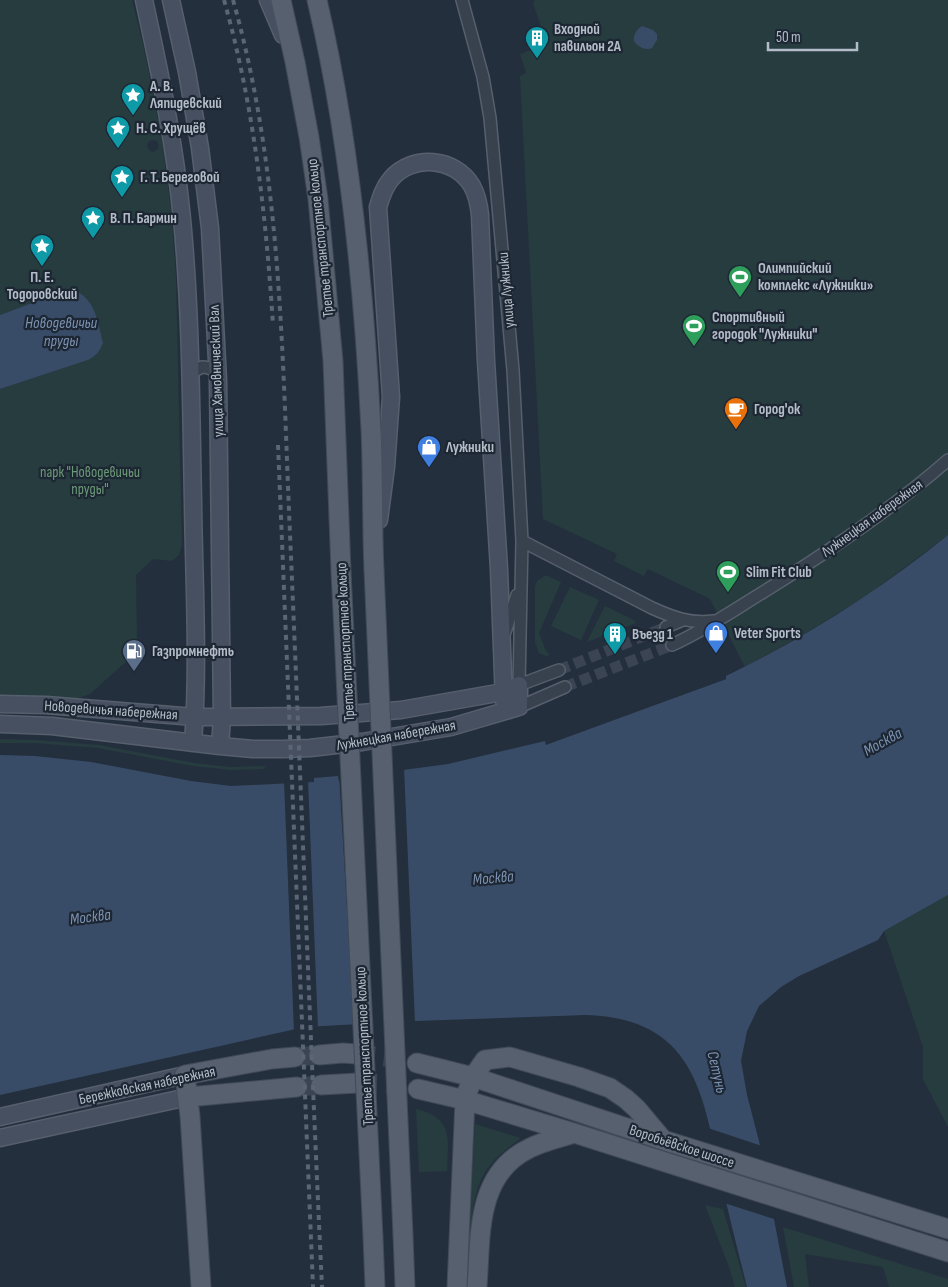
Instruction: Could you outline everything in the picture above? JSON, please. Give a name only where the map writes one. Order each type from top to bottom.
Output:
[{"type":"main road","name":"улица Хамовнический Вал","points":[[144,0],[172,142],[181,210],[187,292],[191,380],[195,717],[193,743]]},
{"type":"main road","name":"улица Хамовнический Вал","points":[[171,0],[197,129],[210,228],[218,380],[222,718],[220,746]]},
{"type":"main road","points":[[268,0],[295,62]]},
{"type":"main road","name":"Третье транспортное кольцо","points":[[281,0],[309,137],[318,199],[333,361],[375,1287]]},
{"type":"main road","name":"Третье транспортное кольцо","points":[[317,0],[330,55],[352,205],[367,358],[371,433],[373,559],[405,1287]]},
{"type":"main road","points":[[373,559],[386,467],[391,397],[378,206],[383,191],[391,178],[401,169],[409,165],[428,162],[446,165],[462,174],[472,186],[476,195],[480,215],[486,361],[499,569],[503,692],[512,709]]},
{"type":"main road","name":"Лужнецкая набережная","points":[[222,718],[321,716],[389,712],[503,692],[519,684]]},
{"type":"main road","name":"улица Лужники","points":[[512,709],[519,684]]},
{"type":"main road","name":"Новодевичья набережная","points":[[0,704],[46,705],[222,718]]},
{"type":"main road","name":"Лужнецкая набережная","points":[[220,746],[275,750],[362,742],[452,727],[512,709]]},
{"type":"main road","name":"Новодевичья набережная","points":[[0,724],[52,726],[220,746]]},
{"type":"main road","points":[[319,1055],[350,1054]]},
{"type":"main road","name":"Бережковская набережная","points":[[0,1116],[186,1075],[272,1059],[295,1057]]},
{"type":"main road","points":[[457,1287],[465,1100],[473,1077],[485,1060],[510,1057],[610,1088],[637,1108],[663,1140]]},
{"type":"main road","name":"Воробьёвское шоссе","points":[[417,1063],[473,1077],[663,1140],[948,1229]]},
{"type":"main road","points":[[186,1075],[200,1287]]},
{"type":"main road","points":[[321,1085],[351,1083]]},
{"type":"main road","name":"Бережковская набережная","points":[[0,1138],[188,1097],[296,1087]]},
{"type":"main road","name":"Воробьёвское шоссе","points":[[418,1089],[465,1100],[574,1133],[948,1252]]},
{"type":"main road","points":[[477,1287],[482,1216],[486,1198],[498,1172],[528,1149],[574,1133]]},
{"type":"street","name":"улица Лужники","points":[[462,0],[483,77],[492,128],[513,370],[522,541],[519,684]]},
{"type":"street","points":[[191,380],[194,371],[202,367],[211,368],[218,380]]},
{"type":"street","name":"Лужнецкая набережная","points":[[672,645],[718,620],[838,544],[948,460]]},
{"type":"street","points":[[522,541],[652,608],[683,620]]},
{"type":"street","name":"улица Лужники","points":[[501,641],[521,584]]},
{"type":"street","name":"Лужнецкая набережная","points":[[666,628],[683,620],[693,622],[718,620]]},
{"type":"street","name":"Лужнецкая набережная","points":[[519,684],[559,670]]},
{"type":"street","name":"Лужнецкая набережная","points":[[512,709],[565,687]]},
{"type":"green space","name":"парк \"Новодевичьи пруды\"","points":[[0,0],[132,0],[161,134],[171,209],[176,277],[182,545],[179,555],[172,561],[153,559],[136,575],[137,640],[128,660],[90,694],[76,699],[0,695],[0,389],[88,360],[51,296],[0,315]],"holes":[[[152,140],[157,141],[158,149],[153,152],[150,151],[147,147],[148,142]]]},
{"type":"green space","name":"Олимпийский комплекс «Лужники»","points":[[534,0],[948,0],[948,535],[869,594],[806,633],[745,667],[710,599],[648,569],[644,576],[614,561],[617,554],[543,519],[520,76],[526,73],[520,54],[547,44],[533,3],[535,2]]},
{"type":"green space","points":[[544,576],[561,582],[539,633],[546,651],[550,655],[546,656],[539,653],[535,642],[535,586],[537,581]]},
{"type":"green space","points":[[570,587],[599,600],[581,640],[551,626]]},
{"type":"green space","points":[[605,606],[632,619],[636,623],[587,642]]},
{"type":"green space","points":[[0,739],[99,745],[194,763],[231,767],[266,766],[263,769],[231,770],[193,766],[98,748],[35,743],[0,743]]},
{"type":"green space","points":[[948,895],[948,1127],[923,1079],[923,1047],[884,931]]},
{"type":"green space","points":[[416,1109],[437,1118],[443,1124],[448,1140],[447,1171],[419,1172]]},
{"type":"green space","points":[[475,1124],[521,1138],[494,1160],[484,1173],[476,1195],[468,1254]]},
{"type":"green space","points":[[705,1205],[723,1209],[746,1287],[735,1287]]},
{"type":"green space","points":[[783,1227],[948,1279],[948,1287],[889,1287],[883,1267],[805,1254],[809,1287],[794,1287]]},
{"type":"water","points":[[642,26],[653,30],[657,34],[657,40],[652,48],[642,48],[634,41],[636,32]]},
{"type":"water","name":"Новодевичьи пруды","points":[[76,291],[83,295],[95,313],[103,343],[101,348],[88,360],[0,389],[0,315],[51,296]]},
{"type":"water","points":[[948,535],[948,895],[884,931],[878,940],[799,976],[781,987],[759,1006],[747,1031],[741,1061],[747,1095],[759,1141],[787,1287],[747,1287],[699,1090],[687,1066],[671,1045],[650,1030],[621,1019],[585,1015],[305,1027],[0,1095],[0,755],[35,756],[91,762],[191,781],[231,786],[314,782],[314,778],[338,776],[339,782],[396,777],[396,771],[448,764],[545,741],[546,744],[726,679],[726,676],[784,646],[869,594]]},
{"type":"pier","points":[[724,674],[726,679],[546,745],[544,738],[548,742],[723,677]]},
{"type":"pier","points":[[404,767],[415,1023],[354,1027],[339,774],[341,780],[394,775],[395,769]]},
{"type":"pier","points":[[308,779],[318,1029],[294,1032],[284,781]]},
{"type":"pier","points":[[708,1128],[762,1146],[777,1220],[724,1203]]},
{"type":"tunnel","points":[[559,670],[666,627]]},
{"type":"tunnel","points":[[565,687],[672,645]]},
{"type":"tunnel","points":[[356,1054],[396,1058],[417,1063]]},
{"type":"tunnel","points":[[295,1057],[319,1055]]},
{"type":"tunnel","points":[[358,1083],[394,1084],[418,1089]]},
{"type":"tunnel","points":[[297,1087],[321,1085]]},
{"type":"railway","points":[[224,0],[251,121],[267,243],[273,325]]},
{"type":"railway","points":[[233,0],[249,65],[261,131],[277,265],[285,400],[322,1287]]},
{"type":"railway","points":[[278,445],[313,1287]]},
{"type":"place","name":"Входной павильон 2A","points":[[537,59]]},
{"type":"place","name":"А. В. Ляпидевский","points":[[133,116]]},
{"type":"place","name":"Н. С. Хрущёв","points":[[118,149]]},
{"type":"place","name":"Г. Т. Береговой","points":[[122,198]]},
{"type":"place","name":"В. П. Бармин","points":[[93,239]]},
{"type":"place","name":"П. Е. Тодоровский","points":[[42,267]]},
{"type":"place","name":"Олимпийский комплекс «Лужники»","points":[[740,298]]},
{"type":"place","name":"Спортивный городок \"Лужники\"","points":[[694,347]]},
{"type":"place","name":"Город'ок","points":[[736,430]]},
{"type":"place","name":"Лужники","points":[[429,468]]},
{"type":"place","name":"Slim Fit Club","points":[[728,593]]},
{"type":"place","name":"Veter Sports","points":[[716,654]]},
{"type":"place","name":"Въезд 1","points":[[615,655]]},
{"type":"place","name":"Газпромнефть","points":[[134,672]]},
{"type":"water label","name":"Москва","points":[[882,741]]},
{"type":"water label","name":"Москва","points":[[493,877]]},
{"type":"water label","name":"Москва","points":[[90,916]]},
{"type":"water label","name":"Сетунь","points":[[718,1072]]}]
